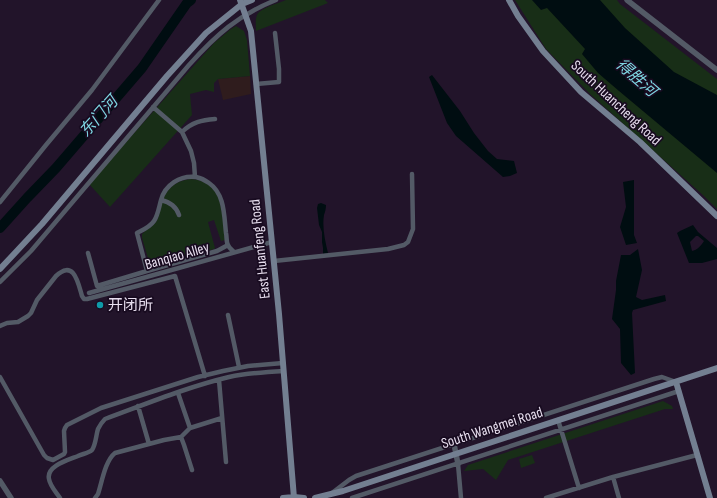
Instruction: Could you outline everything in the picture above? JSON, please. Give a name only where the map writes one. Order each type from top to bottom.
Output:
[{"type":"main road","points":[[0,269],[42,224],[167,76],[206,33],[241,2],[252,0]]},
{"type":"main road","name":"South Huancheng Road","points":[[509,0],[518,16],[543,51],[581,92],[640,142],[717,216]]},
{"type":"main road","name":"East Huanfeng Road","points":[[241,2],[251,31],[274,261],[294,497]]},
{"type":"main road","name":"South Wangmei Road","points":[[315,498],[330,495],[717,368]]},
{"type":"main road","points":[[676,382],[710,498]]},
{"type":"main road","name":"South Wangmei Road","points":[[628,397],[676,382]]},
{"type":"main road","points":[[283,498],[304,498]]},
{"type":"street","points":[[0,202],[92,90],[159,0]]},
{"type":"street","points":[[0,282],[31,251],[210,43],[245,14],[276,0]]},
{"type":"street","points":[[627,0],[717,70]]},
{"type":"street","points":[[256,84],[279,82],[275,33]]},
{"type":"street","points":[[154,107],[182,132],[191,151],[195,177]]},
{"type":"street","points":[[182,132],[193,123],[215,119]]},
{"type":"street","points":[[274,261],[388,249],[404,245],[408,242],[413,229],[412,174]]},
{"type":"street","points":[[147,271],[136,232],[145,229],[153,223],[157,215],[163,193],[173,182],[184,178],[195,177],[203,179],[216,189],[221,196],[228,245],[234,252]]},
{"type":"street","points":[[161,200],[167,201],[173,205],[179,215]]},
{"type":"street","name":"Banqiao Alley","points":[[89,294],[272,242]]},
{"type":"street","points":[[88,253],[97,286],[217,251],[228,245]]},
{"type":"street","points":[[0,326],[7,323],[18,322],[28,316],[37,300],[56,276],[67,270],[72,271],[75,275],[82,296],[87,300],[175,276],[205,376]]},
{"type":"street","points":[[228,315],[239,367]]},
{"type":"street","points":[[1,380],[44,455],[53,460],[65,452],[64,430],[67,425],[101,408],[239,367],[283,363]]},
{"type":"street","points":[[60,498],[50,482],[50,471],[54,467],[92,449],[95,444],[99,428],[105,418],[205,383],[258,372],[284,371]]},
{"type":"street","points":[[330,495],[356,476],[654,379],[662,377],[676,382]]},
{"type":"street","points":[[219,380],[226,462]]},
{"type":"street","points":[[352,498],[679,391]]},
{"type":"street","points":[[178,392],[190,428]]},
{"type":"street","points":[[138,406],[149,444]]},
{"type":"street","points":[[95,498],[98,494],[108,462],[115,454],[164,440],[181,437],[190,428],[222,418]]},
{"type":"street","points":[[558,420],[579,488]]},
{"type":"street","points":[[181,437],[192,470]]},
{"type":"street","points":[[454,444],[458,464],[461,498]]},
{"type":"street","points":[[546,498],[613,477],[697,454]]},
{"type":"street","points":[[613,477],[619,498]]},
{"type":"street","points":[[0,481],[11,498]]},
{"type":"shaded area","points":[[250,76],[251,94],[223,100],[218,79]]},
{"type":"green space","points":[[286,0],[325,0],[328,3],[256,31],[256,19],[259,12]]},
{"type":"green space","points":[[515,0],[617,0],[620,4],[717,79],[717,209],[590,94],[546,49]]},
{"type":"green space","points":[[236,26],[244,31],[247,40],[250,76],[218,79],[214,83],[214,92],[206,90],[190,94],[192,115],[110,207],[89,184],[214,43]]},
{"type":"green space","points":[[190,179],[204,182],[215,190],[221,207],[225,240],[221,241],[214,220],[208,222],[214,249],[152,267],[150,265],[142,234],[157,221],[163,199],[170,188],[181,181]]},
{"type":"green space","points":[[663,401],[672,406],[673,409],[665,409],[508,460],[496,480],[483,469],[464,471],[468,465]]},
{"type":"green space","points":[[532,455],[535,463],[521,468],[519,459]]},
{"type":"water","name":"得胜河","points":[[532,0],[600,0],[625,28],[674,72],[717,95],[717,173],[598,73],[582,54],[585,49],[547,8],[541,10]]},
{"type":"water","points":[[432,75],[488,151],[497,159],[514,161],[517,173],[503,177],[456,136],[447,123],[429,77]]},
{"type":"water","points":[[634,180],[634,235],[637,243],[626,245],[620,227],[626,207],[623,182]]},
{"type":"water","points":[[321,203],[326,205],[323,224],[328,253],[323,254],[322,232],[319,225],[317,208],[318,204]]},
{"type":"water","points":[[693,225],[698,232],[717,248],[717,259],[702,263],[689,263],[677,233]],"holes":[[[698,236],[704,241],[699,248],[692,251],[690,242]]]},
{"type":"water","points":[[638,249],[642,270],[636,297],[642,300],[665,295],[666,301],[633,310],[635,373],[631,375],[621,363],[620,329],[612,319],[616,281],[621,255],[630,255]]},
{"type":"waterway","name":"东门河","points":[[0,228],[56,168],[142,68],[187,3],[191,0]]},
{"type":"place","name":"开闭所","points":[[100,305]]}]
